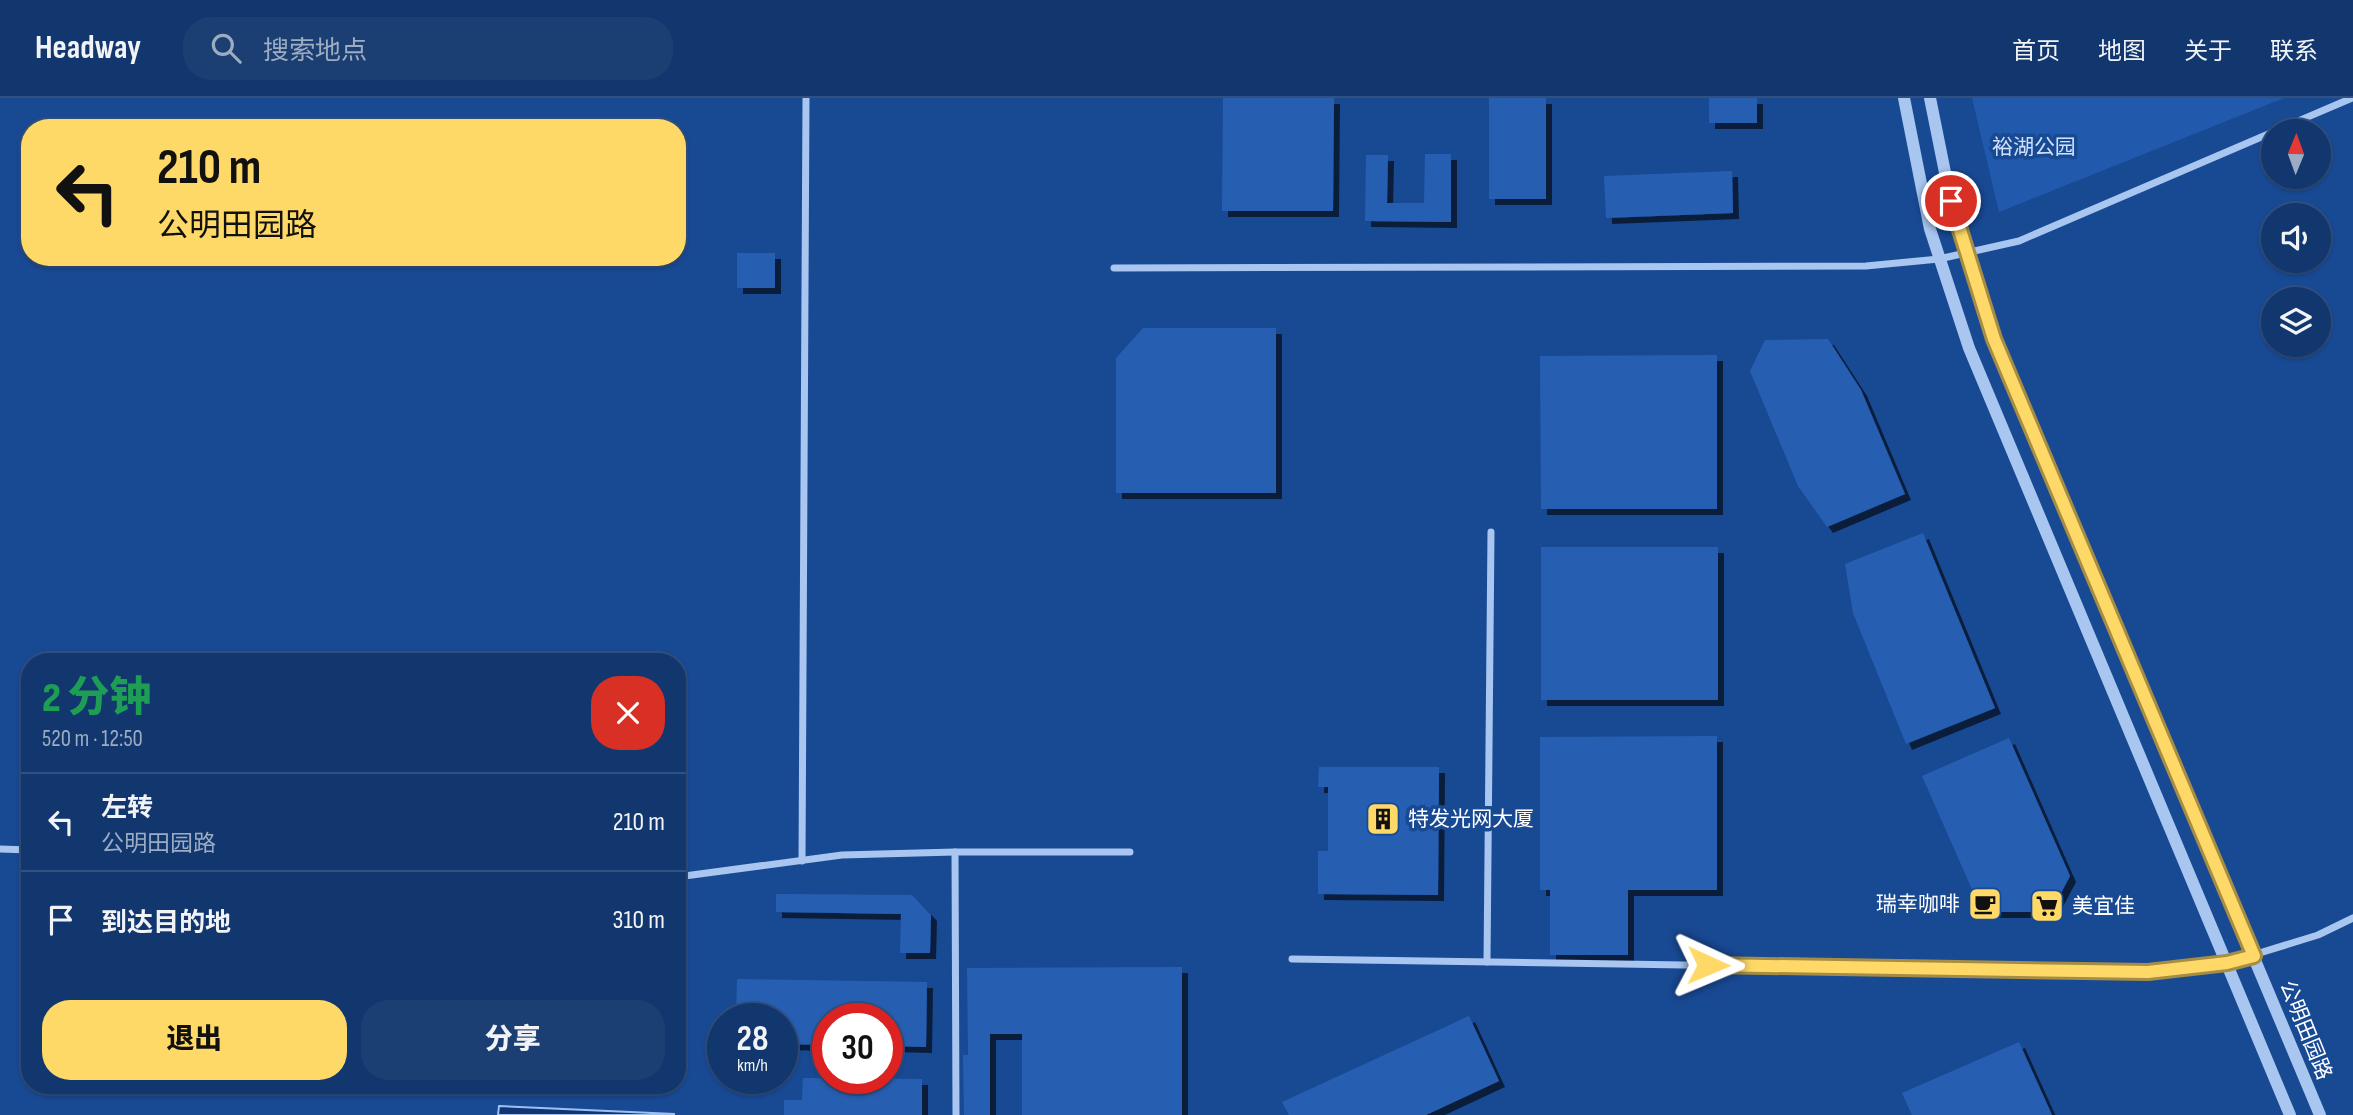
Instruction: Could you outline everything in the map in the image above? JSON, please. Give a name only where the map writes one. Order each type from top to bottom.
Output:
[{"type":"street","points":[[802,861],[806,98]]},
{"type":"street","points":[[1904,98],[1910,141],[1939,260],[1969,348],[2290,1115]]},
{"type":"street","name":"公明田园路","points":[[1930,98],[1952,210],[1994,339],[2320,1115]]},
{"type":"street","points":[[2304,119],[2352,98]]},
{"type":"street","points":[[1114,268],[1866,266],[1939,260],[2019,241],[2261,138]]},
{"type":"street","points":[[1488,962],[1491,532]]},
{"type":"street","points":[[0,849],[21,850]]},
{"type":"street","points":[[955,852],[956,1115]]},
{"type":"street","points":[[686,876],[842,855],[1130,852]]},
{"type":"street","points":[[1292,959],[2148,972],[2227,963],[2254,956],[2318,934],[2353,918]]},
{"type":"green space","name":"裕湖公园","points":[[1972,98],[2284,98],[1999,212]]},
{"type":"shaded area","points":[[499,1106],[674,1114],[674,1115],[498,1115]]},
{"type":"building","points":[[1223,98],[1334,98],[1333,211],[1222,211]]},
{"type":"building","points":[[1489,98],[1546,98],[1546,199],[1489,199]]},
{"type":"building","points":[[1709,98],[1757,98],[1757,123],[1709,123]]},
{"type":"building","points":[[1425,154],[1451,154],[1451,222],[1365,221],[1366,155],[1388,155],[1387,203],[1424,203]]},
{"type":"building","points":[[1732,171],[1733,213],[1606,218],[1604,176]]},
{"type":"building","points":[[737,253],[775,253],[775,288],[737,288]]},
{"type":"building","points":[[1143,328],[1276,328],[1276,493],[1116,493],[1116,358]]},
{"type":"building","points":[[1828,339],[1861,390],[1905,494],[1827,527],[1798,486],[1750,371],[1765,340]]},
{"type":"building","points":[[1717,355],[1717,509],[1541,509],[1540,356]]},
{"type":"building","points":[[1923,533],[1995,708],[1906,744],[1853,613],[1845,564]]},
{"type":"building","points":[[1541,547],[1718,547],[1718,700],[1541,700]]},
{"type":"building","points":[[1717,736],[1717,890],[1628,890],[1628,955],[1550,955],[1550,890],[1540,890],[1540,737]]},
{"type":"building","points":[[2009,738],[2070,876],[2051,912],[1982,912],[1922,776]]},
{"type":"building","name":"特发光网大厦","points":[[1319,767],[1439,767],[1438,895],[1318,894],[1318,851],[1328,851],[1328,787],[1318,787]]},
{"type":"building","points":[[776,894],[912,895],[931,915],[930,953],[900,953],[901,914],[776,912]]},
{"type":"building","points":[[1182,967],[1182,1115],[1022,1115],[1022,1034],[990,1034],[990,1115],[964,1115],[963,1055],[968,1055],[967,968]]},
{"type":"building","points":[[737,979],[927,982],[926,1047],[903,1046],[903,1003],[812,1003],[812,1045],[798,1044],[798,1003],[736,1003]]},
{"type":"building","points":[[1469,1016],[1499,1081],[1426,1115],[1289,1115],[1282,1102]]},
{"type":"building","points":[[2019,1042],[2052,1115],[1912,1115],[1902,1093]]},
{"type":"building","points":[[803,1078],[812,1078],[812,1094],[903,1094],[903,1079],[922,1079],[922,1115],[784,1115],[784,1100],[802,1100]]},
{"type":"place","name":"特发光网大厦","points":[[1383,819]]},
{"type":"place","name":"瑞幸咖啡","points":[[1985,904]]},
{"type":"place","name":"美宜佳","points":[[2047,906]]},
{"type":"route","points":[[1708,965],[2148,972],[2227,963],[2254,956],[1994,339],[1955,222],[1951,201]]}]
